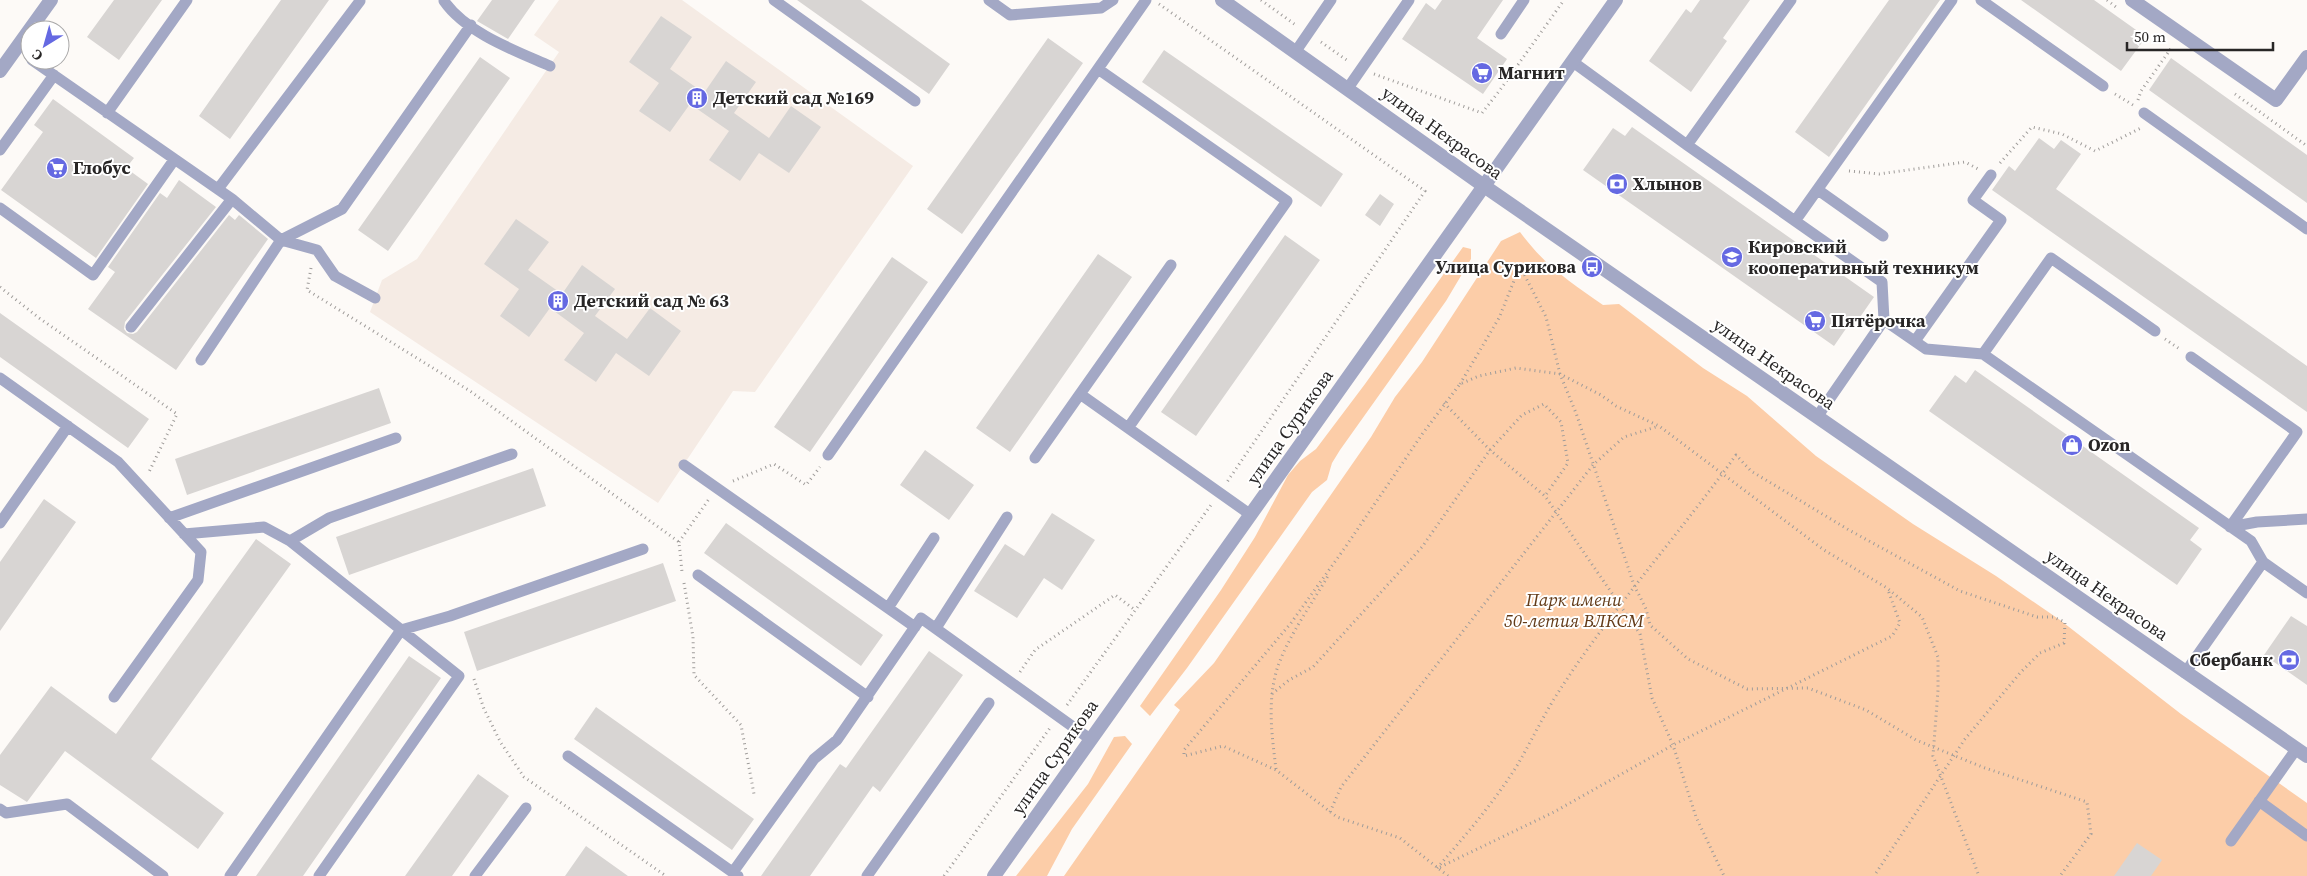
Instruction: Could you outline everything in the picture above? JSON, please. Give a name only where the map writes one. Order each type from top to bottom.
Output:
[{"type":"street","points":[[0,71],[51,0]]},
{"type":"street","name":"улица Некрасова","points":[[1222,0],[1484,186],[2185,673],[2302,752]]},
{"type":"street","name":"улица Сурикова","points":[[994,876],[1616,0]]},
{"type":"street","points":[[2132,0],[2276,100],[2307,57]]},
{"type":"lane","points":[[107,113],[187,0]]},
{"type":"lane","points":[[444,0],[451,11],[494,42],[550,66]]},
{"type":"lane","points":[[774,0],[915,101]]},
{"type":"lane","points":[[989,0],[1010,15],[1101,8],[1113,0]]},
{"type":"lane","points":[[828,455],[1146,0]]},
{"type":"lane","points":[[1296,51],[1331,0]]},
{"type":"lane","points":[[1348,88],[1409,0]]},
{"type":"lane","points":[[1501,34],[1524,0]]},
{"type":"lane","points":[[1687,145],[1791,0]]},
{"type":"lane","points":[[1795,221],[1952,0]]},
{"type":"lane","points":[[1981,0],[2103,86]]},
{"type":"lane","points":[[218,189],[360,1]]},
{"type":"lane","points":[[201,360],[281,240],[342,209],[471,25]]},
{"type":"lane","points":[[16,49],[20,52]]},
{"type":"lane","points":[[1573,62],[1882,282],[1884,320],[1817,417]]},
{"type":"lane","points":[[1098,69],[1287,201],[1128,428]]},
{"type":"lane","points":[[47,70],[174,160],[232,198],[281,240],[317,250],[335,276],[375,298]]},
{"type":"lane","points":[[0,150],[54,75]]},
{"type":"lane","points":[[2144,113],[2307,229]]},
{"type":"lane","points":[[0,208],[93,274],[174,160]]},
{"type":"lane","points":[[1915,341],[2001,220],[1973,200],[1991,175]]},
{"type":"lane","points":[[1818,190],[1883,236]]},
{"type":"lane","points":[[131,327],[232,198]]},
{"type":"lane","points":[[1983,354],[2051,258],[2155,331]]},
{"type":"lane","points":[[1036,458],[1171,264]]},
{"type":"lane","points":[[1884,320],[1926,349],[1983,354],[2251,541],[2263,562],[2307,594]]},
{"type":"lane","points":[[2191,357],[2307,439]]},
{"type":"lane","points":[[0,378],[118,462],[201,552],[198,580],[114,696]]},
{"type":"lane","points":[[1080,394],[1251,515]]},
{"type":"lane","points":[[0,523],[68,426]]},
{"type":"lane","points":[[2230,527],[2297,432]]},
{"type":"lane","points":[[169,518],[396,438]]},
{"type":"lane","points":[[290,541],[329,518],[512,454]]},
{"type":"lane","points":[[684,465],[915,627]]},
{"type":"lane","points":[[936,628],[1007,517]]},
{"type":"lane","points":[[2230,527],[2257,522],[2307,518]]},
{"type":"lane","points":[[184,534],[264,527],[290,541],[459,676],[319,876]]},
{"type":"lane","points":[[888,608],[934,538]]},
{"type":"lane","points":[[230,876],[401,630],[450,616],[644,549]]},
{"type":"lane","points":[[2185,673],[2263,562]]},
{"type":"lane","points":[[698,575],[868,697]]},
{"type":"lane","points":[[568,756],[736,874],[814,759],[837,740],[921,618],[1090,739]]},
{"type":"lane","points":[[867,876],[990,703]]},
{"type":"lane","points":[[2231,841],[2259,802],[2302,752]]},
{"type":"lane","points":[[2259,802],[2307,836]]},
{"type":"lane","points":[[0,809],[6,814],[67,804],[163,876]]},
{"type":"lane","points":[[476,876],[526,808]]},
{"type":"path","points":[[944,876],[1220,492],[1425,191],[1154,0]]},
{"type":"path","points":[[1482,113],[1564,0]]},
{"type":"path","points":[[2103,86],[2136,108],[2141,91],[2172,46],[2179,52]]},
{"type":"path","points":[[2231,91],[2307,146]]},
{"type":"path","points":[[1832,170],[1880,174],[1965,162],[1991,175],[2032,127],[2062,134],[2095,151],[2155,121]]},
{"type":"path","points":[[312,261],[307,290],[470,391],[679,542]]},
{"type":"path","points":[[1448,876],[1400,838],[1337,817],[1276,770],[1223,746],[1184,756],[1184,750],[1291,623],[1444,403],[1460,384],[1499,318],[1520,266],[1546,317],[1560,374],[1576,413],[1634,585],[1646,609],[1650,625],[1688,659],[1747,689],[1808,688],[1858,707],[1933,747],[1985,768],[2087,802],[2091,834],[2060,876]]},
{"type":"path","points":[[0,287],[39,318],[177,414],[142,488]]},
{"type":"path","points":[[2155,331],[2191,357]]},
{"type":"path","points":[[1460,384],[1479,376],[1516,368],[1560,374],[1601,395],[1616,406],[1660,426],[1824,550],[1887,588],[1922,617],[1938,657],[1938,690],[1933,756],[1979,876]]},
{"type":"path","points":[[1444,403],[1490,450],[1545,496],[1621,603],[1640,634],[1652,698],[1673,745],[1696,817],[1724,876]]},
{"type":"path","points":[[1272,694],[1289,680],[1313,667],[1422,547],[1490,450],[1522,415],[1544,404],[1561,422],[1568,463],[1545,496]]},
{"type":"path","points":[[1330,812],[1341,787],[1593,465],[1624,438],[1660,426]]},
{"type":"path","points":[[749,474],[774,464],[806,485],[828,455]]},
{"type":"path","points":[[1437,868],[1474,826],[1512,772],[1563,684],[1634,585],[1736,456],[1751,470],[1849,530],[1960,591],[2037,617],[2053,617],[2065,622],[2064,643],[2040,653],[2020,673],[1954,755],[1874,876]]},
{"type":"path","points":[[717,488],[679,542],[694,638],[694,675],[741,725],[754,794]]},
{"type":"path","points":[[1276,770],[1271,731],[1272,694],[1278,669],[1288,646],[1338,558]]},
{"type":"path","points":[[1437,868],[1554,812],[1673,745],[1892,636],[1900,623],[1887,588]]},
{"type":"path","points":[[1013,683],[1035,650],[1115,595],[1135,610]]},
{"type":"path","points":[[459,676],[473,677],[501,743],[524,777],[666,876]]},
{"type":"shaded area","points":[[559,0],[682,0],[913,166],[755,392],[733,391],[658,503],[370,312],[382,280],[417,259],[559,52],[534,35]]},
{"type":"green space","name":"Парк имени 50-летия ВЛКСМ","points":[[1520,232],[1548,264],[1579,288],[1603,305],[1619,304],[1703,368],[1747,396],[1816,456],[1913,524],[1996,576],[2060,620],[2181,714],[2307,803],[2307,876],[1064,876],[1180,710],[1174,705],[1214,663],[1371,437],[1395,397],[1422,362],[1501,241]]},
{"type":"green space","points":[[1463,247],[1471,249],[1471,259],[1446,301],[1340,450],[1332,463],[1327,480],[1312,492],[1187,668],[1150,716],[1140,706],[1221,590],[1255,537],[1288,475],[1300,461],[1316,449]]},
{"type":"green space","points":[[1125,736],[1132,744],[1072,829],[1047,876],[1016,876],[1088,784],[1114,737]]},
{"type":"building","points":[[114,0],[162,0],[119,60],[87,37]]},
{"type":"building","points":[[281,0],[329,0],[230,139],[199,116]]},
{"type":"building","points":[[492,0],[535,0],[508,39],[477,21]]},
{"type":"building","points":[[797,0],[861,0],[950,64],[929,94]]},
{"type":"building","points":[[1442,0],[1503,0],[1477,38],[1507,59],[1483,94],[1402,39],[1426,3],[1435,10]]},
{"type":"building","points":[[1700,0],[1750,0],[1723,38],[1727,41],[1691,92],[1649,61],[1686,9],[1691,13]]},
{"type":"building","points":[[1889,0],[1940,0],[1829,157],[1795,132]]},
{"type":"building","points":[[2021,0],[2094,0],[2146,37],[2121,71]]},
{"type":"building","name":"Детский сад №169","points":[[661,16],[692,37],[670,69],[704,93],[726,61],[756,82],[734,113],[769,138],[791,106],[821,127],[789,173],[759,153],[740,181],[709,160],[729,131],[690,104],[670,132],[639,111],[659,83],[629,62]]},
{"type":"building","points":[[1048,38],[1083,63],[962,234],[927,209]]},
{"type":"building","points":[[1164,50],[1343,174],[1321,207],[1142,82]]},
{"type":"building","points":[[480,57],[510,78],[388,251],[358,230]]},
{"type":"building","points":[[2171,58],[2307,155],[2307,203],[2149,90]]},
{"type":"building","points":[[53,99],[134,158],[126,168],[148,184],[96,258],[1,190],[43,132],[34,125]]},
{"type":"building","points":[[1632,127],[1874,297],[1858,320],[1854,317],[1834,346],[1583,170],[1613,128],[1625,136]]},
{"type":"building","points":[[2039,138],[2054,149],[2061,140],[2081,154],[2056,189],[2307,366],[2307,412],[1992,190],[2009,166],[2015,171]]},
{"type":"building","points":[[179,180],[216,207],[125,322],[124,329],[127,333],[133,334],[137,332],[229,215],[235,220],[239,215],[268,239],[176,370],[88,309],[115,272],[108,267],[160,193],[167,198]]},
{"type":"building","points":[[1380,194],[1394,204],[1380,226],[1365,215]]},
{"type":"building","name":"Детский сад № 63","points":[[516,219],[549,242],[528,270],[562,294],[582,265],[615,289],[595,316],[627,339],[650,308],[681,331],[649,376],[616,353],[596,382],[564,360],[584,333],[550,308],[529,337],[500,316],[519,289],[484,264]]},
{"type":"building","points":[[1285,235],[1320,260],[1196,436],[1161,412]]},
{"type":"building","points":[[1098,254],[1132,277],[1010,452],[976,428]]},
{"type":"building","points":[[892,257],[928,282],[810,452],[774,427]]},
{"type":"building","points":[[0,313],[149,419],[128,448],[0,357]]},
{"type":"building","points":[[1975,370],[2199,528],[2190,540],[2202,549],[2177,585],[1929,411],[1955,375],[1966,383]]},
{"type":"building","points":[[379,388],[391,423],[187,495],[175,459]]},
{"type":"building","points":[[925,450],[974,485],[949,520],[900,485]]},
{"type":"building","points":[[533,468],[546,506],[349,575],[336,537]]},
{"type":"building","points":[[44,499],[76,522],[0,631],[0,562]]},
{"type":"building","points":[[1052,513],[1095,540],[1062,590],[1044,578],[1017,618],[974,591],[1005,544],[1024,556]]},
{"type":"building","points":[[726,523],[883,635],[861,666],[704,553]]},
{"type":"building","points":[[256,539],[291,564],[151,759],[224,813],[198,849],[65,751],[27,802],[0,785],[0,755],[51,686],[116,734]]},
{"type":"building","points":[[663,563],[676,601],[477,671],[464,632]]},
{"type":"building","points":[[2291,616],[2307,626],[2307,685],[2264,655]]},
{"type":"building","points":[[929,651],[963,675],[880,792],[873,786],[810,876],[761,876],[840,764],[846,768]]},
{"type":"building","points":[[409,656],[441,678],[303,876],[256,876]]},
{"type":"building","points":[[596,707],[754,819],[732,850],[574,739]]},
{"type":"building","points":[[478,774],[509,796],[452,876],[405,876]]},
{"type":"building","points":[[2137,843],[2162,860],[2151,876],[2114,876]]},
{"type":"building","points":[[586,846],[628,876],[565,876]]},
{"type":"place","name":"Магнит","points":[[1482,73]]},
{"type":"place","name":"Детский сад №169","points":[[697,98]]},
{"type":"place","name":"Глобус","points":[[57,168]]},
{"type":"place","name":"Хлынов","points":[[1617,184]]},
{"type":"place","name":"Кировский кооперативный техникум","points":[[1732,257]]},
{"type":"place","name":"Улица Сурикова","points":[[1592,267]]},
{"type":"place","name":"Детский сад № 63","points":[[558,301]]},
{"type":"place","name":"Пятёрочка","points":[[1815,321]]},
{"type":"place","name":"Ozon","points":[[2072,445]]},
{"type":"place","name":"Сбербанк","points":[[2289,660]]}]
